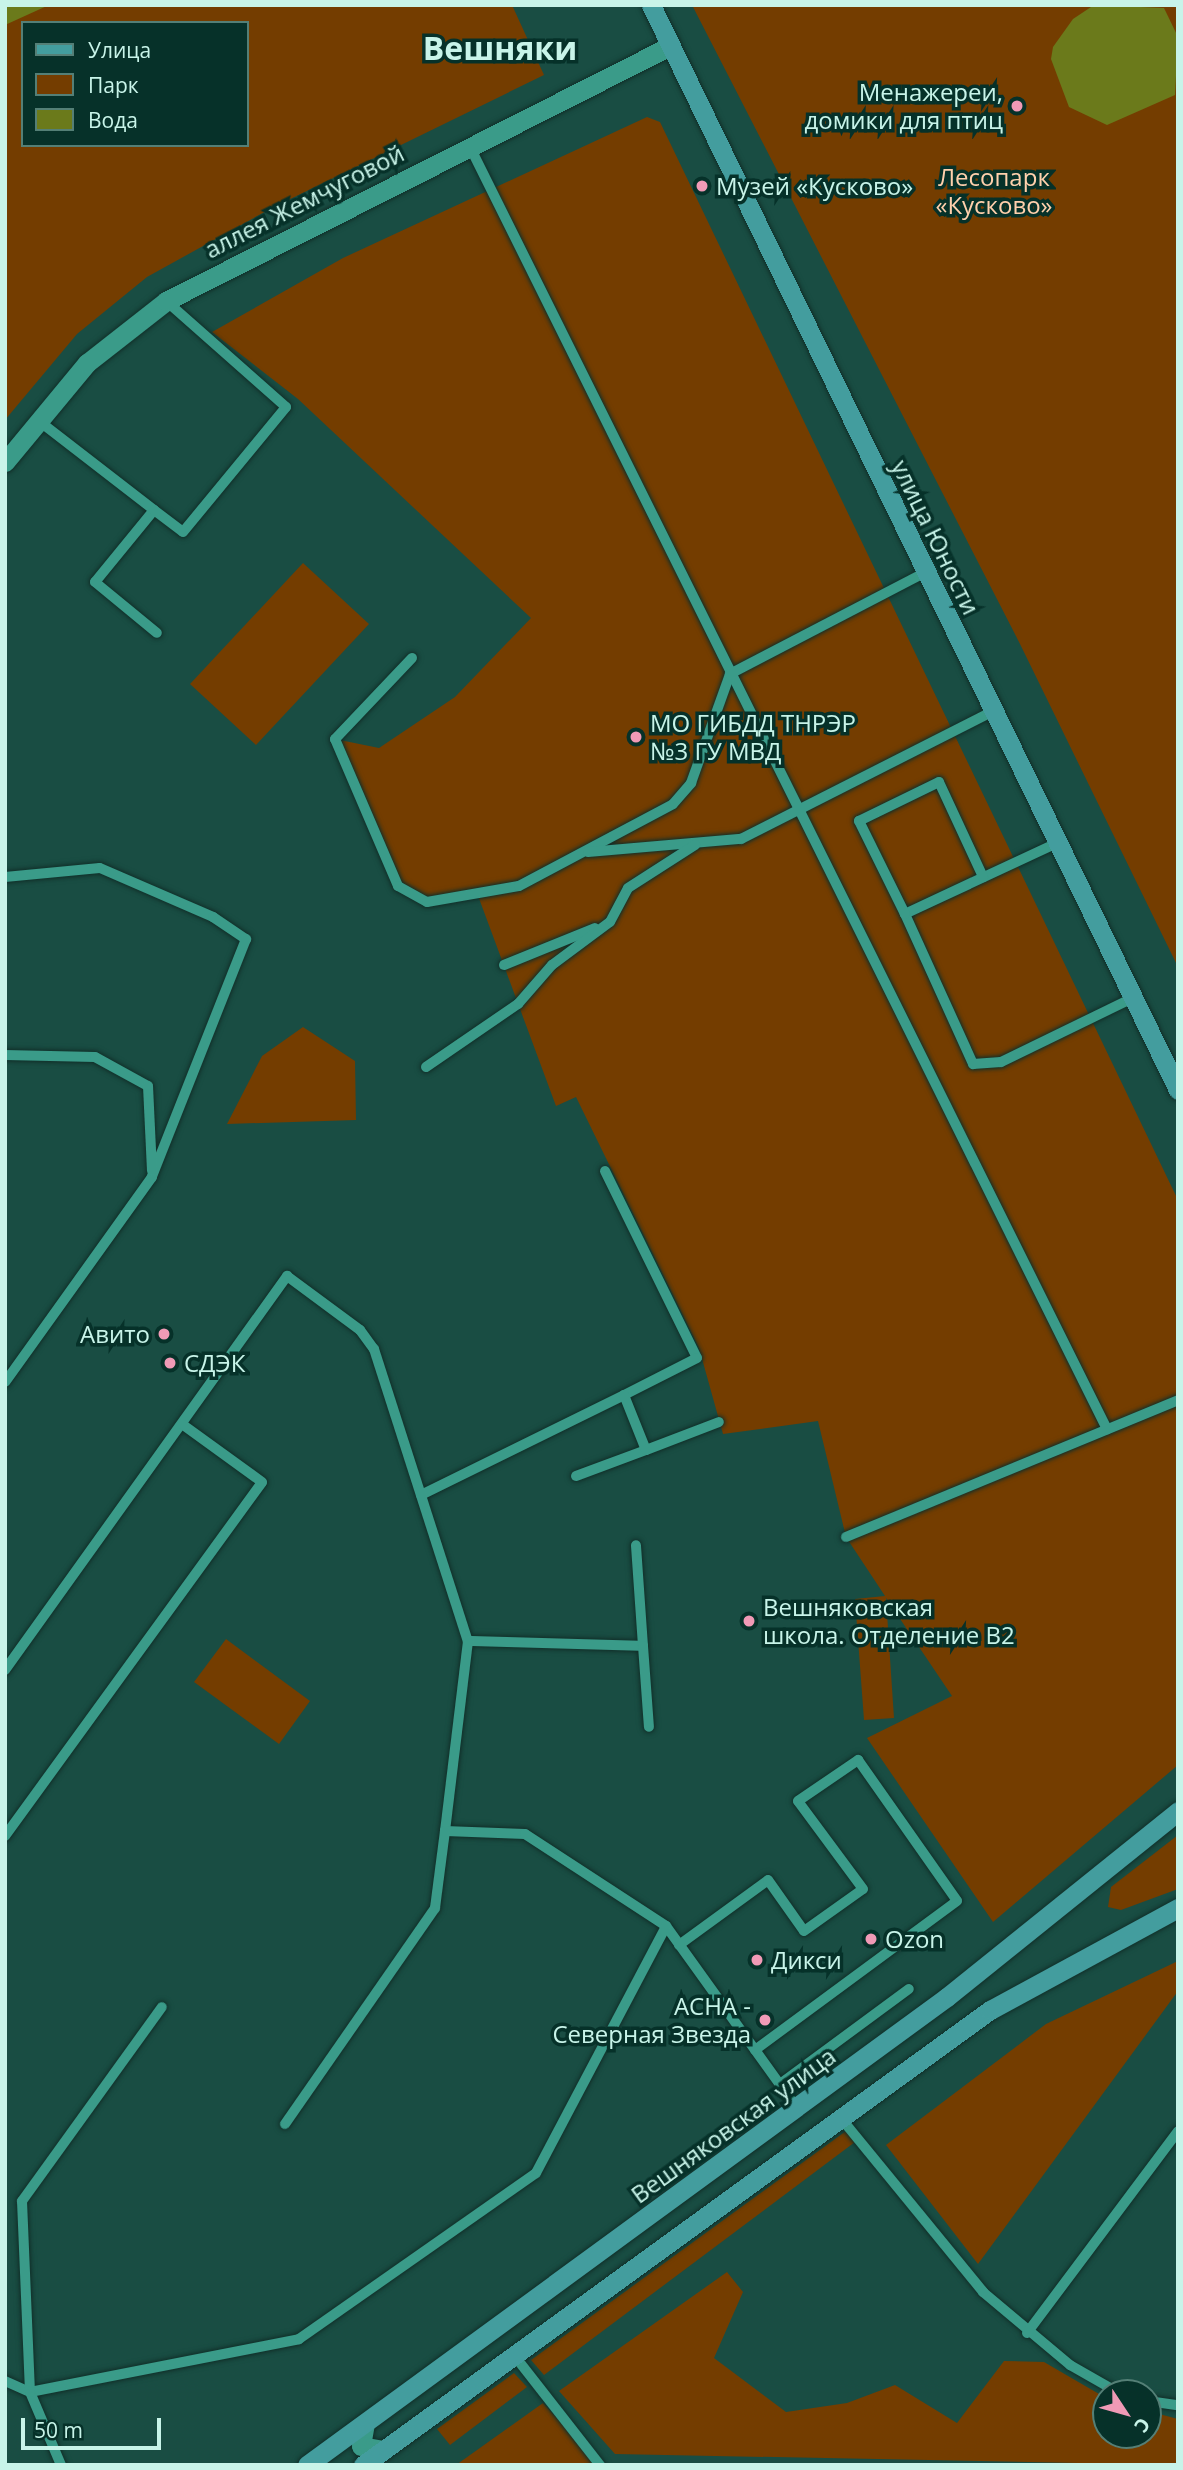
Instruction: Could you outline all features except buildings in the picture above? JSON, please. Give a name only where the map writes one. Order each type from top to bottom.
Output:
[{"type":"main road","name":"улица Юности","points":[[651,5],[1178,1090]]},
{"type":"main road","name":"Вешняковская улица","points":[[307,2465],[947,1997],[1178,1811]]},
{"type":"main road","points":[[363,2465],[841,2117],[1024,1988],[1178,1908]]},
{"type":"street","name":"аллея Жемчуговой","points":[[5,462],[87,363],[166,301],[469,145],[670,46]]},
{"type":"street","points":[[365,2423],[361,2446],[384,2450]]},
{"type":"lane","points":[[469,145],[797,811],[1107,1429]]},
{"type":"lane","points":[[39,421],[183,532],[286,407],[166,301]]},
{"type":"lane","points":[[154,510],[95,582],[157,633]]},
{"type":"lane","points":[[412,658],[335,739],[398,886],[427,902],[519,886],[673,804],[691,783],[730,674],[926,572]]},
{"type":"lane","points":[[586,852],[741,839],[993,711]]},
{"type":"lane","points":[[983,877],[939,782],[859,821],[905,914],[973,1064],[1001,1062],[1133,998]]},
{"type":"lane","points":[[426,1067],[518,1004],[552,965],[610,922],[628,888],[697,843]]},
{"type":"lane","points":[[905,914],[1057,843]]},
{"type":"lane","points":[[5,877],[100,868],[213,918],[246,939],[152,1177],[5,1382]]},
{"type":"lane","points":[[504,965],[610,922]]},
{"type":"lane","points":[[5,1055],[95,1057],[148,1086],[152,1177]]},
{"type":"lane","points":[[421,1495],[697,1358],[605,1171]]},
{"type":"lane","points":[[5,1671],[287,1276],[360,1330],[374,1349],[468,1642],[435,1908],[285,2124]]},
{"type":"lane","points":[[624,1395],[646,1450]]},
{"type":"lane","points":[[846,1536],[1178,1400]]},
{"type":"lane","points":[[576,1476],[719,1422]]},
{"type":"lane","points":[[5,1836],[262,1482],[182,1424]]},
{"type":"lane","points":[[636,1545],[649,1727]]},
{"type":"lane","points":[[468,1642],[643,1646]]},
{"type":"lane","points":[[679,1945],[768,1880],[804,1931],[863,1889],[798,1801],[858,1760],[957,1901],[755,2050]]},
{"type":"lane","points":[[445,1831],[526,1833],[666,1926],[797,2108]]},
{"type":"lane","points":[[5,2381],[30,2392],[299,2339],[536,2173],[666,1926]]},
{"type":"lane","points":[[780,2084],[909,1989]]},
{"type":"lane","points":[[61,2465],[30,2392],[22,2201],[162,2007]]},
{"type":"lane","points":[[841,2117],[983,2292],[1027,2333],[1098,2379]]},
{"type":"lane","points":[[1027,2333],[1178,2131]]},
{"type":"lane","points":[[514,2355],[600,2465]]},
{"type":"green space","points":[[5,5],[512,5],[544,75],[270,209],[147,277],[77,334],[5,420]]},
{"type":"green space","name":"Лесопарк «Кусково»","points":[[692,5],[1178,5],[1178,967],[1020,644]]},
{"type":"green space","points":[[647,117],[660,122],[1178,1200],[1178,1765],[993,1922],[867,1738],[952,1696],[886,1598],[894,1718],[864,1720],[855,1599],[885,1596],[846,1537],[818,1421],[723,1434],[699,1348],[576,1097],[556,1106],[477,893],[427,902],[398,886],[335,739],[379,748],[455,697],[531,618],[298,399],[212,332],[343,258]]},
{"type":"green space","points":[[303,563],[369,624],[256,745],[190,684]]},
{"type":"green space","points":[[303,1027],[355,1061],[356,1120],[227,1124],[262,1056]]},
{"type":"green space","points":[[226,1639],[310,1701],[279,1744],[194,1682]]},
{"type":"green space","points":[[1178,1835],[1178,1889],[1121,1910],[1108,1907],[1111,1887]]},
{"type":"green space","points":[[1178,1961],[1178,1991],[978,2264],[886,2145],[1046,2024]]},
{"type":"green space","points":[[846,2131],[855,2142],[544,2375],[531,2360]]},
{"type":"green space","points":[[727,2272],[743,2292],[714,2358],[786,2412],[847,2403],[895,2385],[957,2423],[1004,2361],[1044,2362],[1092,2390],[1092,2449],[1162,2449],[1162,2415],[1178,2419],[1178,2465],[615,2454],[559,2391]]},
{"type":"green space","points":[[514,2373],[527,2387],[450,2445],[437,2429]]},
{"type":"green space","points":[[543,2403],[597,2463],[456,2465]]},
{"type":"water","points":[[5,5],[49,5],[5,25]]},
{"type":"water","points":[[1094,5],[1164,8],[1178,37],[1175,95],[1107,125],[1069,107],[1051,59],[1053,47],[1073,19]]},
{"type":"place","name":"Менажереи, домики для птиц","points":[[1017,106]]},
{"type":"place","name":"Музей «Кусково»","points":[[702,186]]},
{"type":"place","name":"МО ГИБДД ТНРЭР №3 ГУ МВД","points":[[636,737]]},
{"type":"place","name":"Авито","points":[[164,1334]]},
{"type":"place","name":"СДЭК","points":[[170,1363]]},
{"type":"place","name":"Вешняковская школа. Отделение В2","points":[[749,1621]]},
{"type":"place","name":"Ozon","points":[[871,1939]]},
{"type":"place","name":"Дикси","points":[[757,1960]]},
{"type":"place","name":"АСНА - Северная Звезда","points":[[765,2020]]},
{"type":"district","name":"Вешняки","points":[[500,48]]}]
